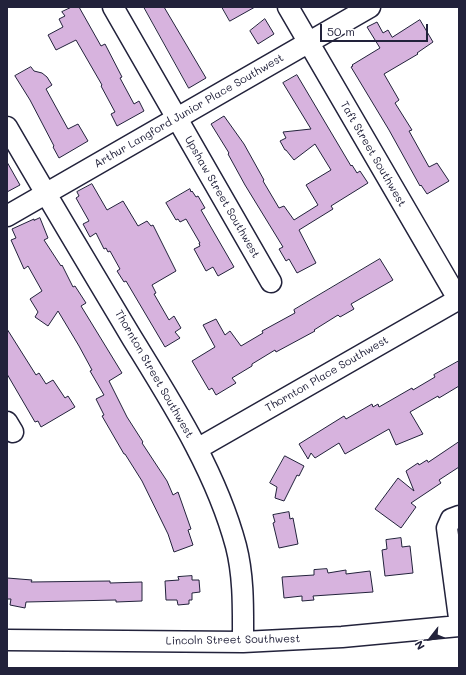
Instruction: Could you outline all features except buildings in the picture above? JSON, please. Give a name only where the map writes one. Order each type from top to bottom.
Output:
[{"type":"street","name":"Upshaw Street Southwest","points":[[113,7],[271,282]]},
{"type":"street","name":"Taft Street Southwest","points":[[288,7],[458,299]]},
{"type":"street","name":"Arthur Langford Junior Place Southwest","points":[[7,216],[370,7]]},
{"type":"street","name":"Thornton Street Southwest","points":[[7,127],[45,194],[170,399],[197,449],[222,505],[236,547],[243,594],[243,642]]},
{"type":"street","name":"Thornton Place Southwest","points":[[197,449],[458,299]]},
{"type":"street","points":[[459,516],[451,519],[447,528],[459,618]]},
{"type":"street","name":"Lincoln Street Southwest","points":[[7,640],[243,642],[342,637],[459,626]]}]
